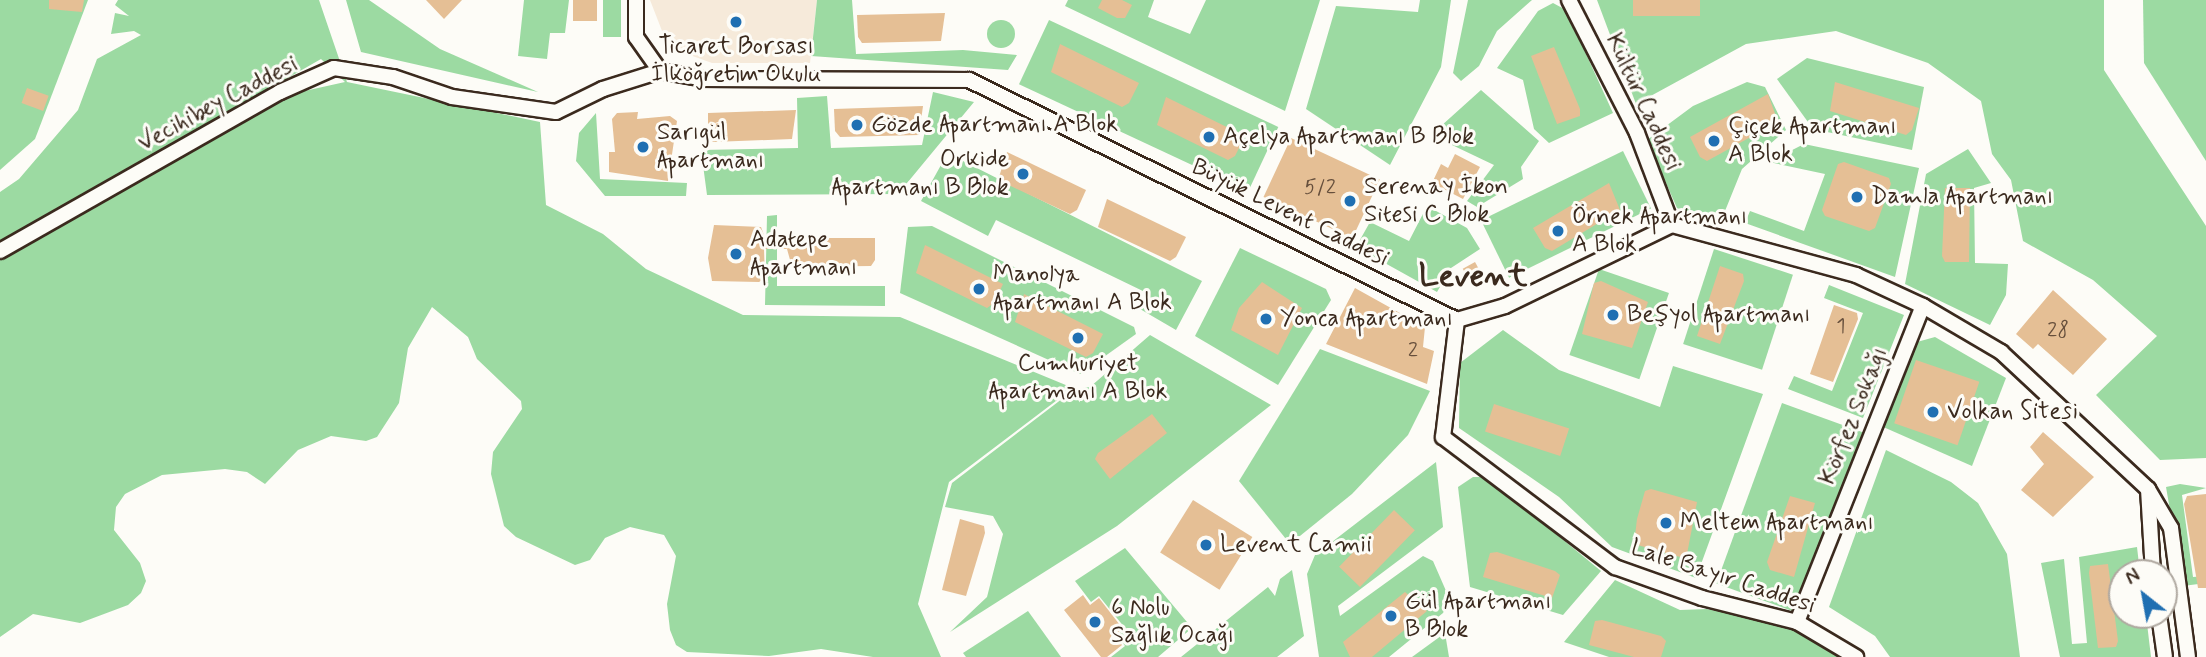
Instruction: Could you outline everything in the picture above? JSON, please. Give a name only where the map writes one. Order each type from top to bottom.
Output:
[{"type":"street","points":[[636,0],[636,37],[660,71]]},
{"type":"street","name":"Kültür Caddesi","points":[[1569,0],[1637,133],[1672,225]]},
{"type":"street","name":"Vecihibey Caddesi","points":[[0,251],[280,92],[334,68],[393,76],[452,97],[556,112],[603,89],[660,71]]},
{"type":"street","name":"Büyük Levent Caddesi","points":[[660,71],[705,79],[969,80],[1457,320]]},
{"type":"street","points":[[1457,320],[1505,306],[1672,225],[1856,275],[1923,306],[2001,352],[2148,489],[2171,528],[2188,657]]},
{"type":"street","name":"Körfez Sokağı","points":[[1797,622],[1923,306]]},
{"type":"street","name":"Lale Bayır Caddesi","points":[[1457,320],[1444,437],[1615,567],[1702,597],[1797,622],[1856,657]]},
{"type":"street","points":[[2148,489],[2152,559]]},
{"type":"street","points":[[2161,629],[2165,657]]},
{"type":"shaded area","name":"Ticaret Borsası İlköğretim Okulu","points":[[650,0],[817,0],[810,63],[712,63],[687,54],[664,36]]},
{"type":"green space","points":[[0,0],[88,0],[35,139],[0,170]]},
{"type":"green space","points":[[118,0],[319,0],[347,82],[540,122],[546,205],[603,234],[646,269],[743,315],[900,317],[1073,388],[949,482],[918,604],[941,657],[873,657],[821,649],[769,656],[687,652],[676,645],[670,630],[667,604],[676,556],[664,535],[630,527],[605,538],[590,560],[575,565],[516,537],[504,526],[491,474],[493,452],[522,409],[521,401],[477,359],[468,337],[432,307],[408,348],[399,403],[377,437],[366,441],[331,436],[298,450],[265,484],[247,472],[225,469],[162,475],[125,494],[116,507],[114,530],[140,563],[146,581],[141,593],[128,605],[80,623],[33,614],[0,637],[0,255],[282,96],[345,82],[321,59],[0,242],[0,192],[19,179],[78,110],[97,59],[141,35],[134,31],[111,34],[115,13],[129,16],[115,5]]},
{"type":"green space","points":[[346,0],[369,0],[440,49],[538,92],[361,52]]},
{"type":"green space","points":[[524,0],[569,0],[565,33],[550,33],[547,59],[518,56]]},
{"type":"green space","points":[[603,0],[621,0],[621,37],[603,37]]},
{"type":"green space","points":[[817,0],[852,0],[856,54],[963,50],[1017,55],[1008,70],[811,56]]},
{"type":"green space","points":[[1068,0],[1154,0],[1148,17],[1190,34],[1206,0],[1320,0],[1285,111],[1065,6]]},
{"type":"green space","points":[[1420,0],[1451,0],[1441,67],[1390,165],[1306,109],[1336,6],[1418,12]]},
{"type":"green space","points":[[1468,0],[1532,0],[1497,31],[1479,66],[1461,81],[1453,73]]},
{"type":"green space","points":[[1597,0],[2104,0],[2104,70],[2206,226],[2206,458],[2160,460],[2096,395],[2157,336],[2093,280],[2023,241],[2011,180],[1992,154],[1981,101],[1928,63],[1836,31],[1746,44],[1636,104]]},
{"type":"green space","points":[[2143,0],[2206,0],[2206,161],[2144,63]]},
{"type":"green space","points":[[1553,3],[1566,10],[1613,113],[1549,143],[1534,129],[1523,80],[1497,68],[1538,11]]},
{"type":"green space","points":[[1001,20],[1011,24],[1015,34],[1011,44],[1001,48],[991,44],[987,34],[991,24]]},
{"type":"green space","points":[[1049,20],[1278,127],[1248,191],[1019,84]]},
{"type":"green space","points":[[1807,58],[1924,87],[1912,150],[1813,129],[1777,79]]},
{"type":"green space","points":[[1747,82],[1765,87],[1786,130],[1742,169],[1725,211],[1693,216],[1677,208],[1647,140],[1693,106]]},
{"type":"green space","points":[[1481,90],[1539,141],[1521,167],[1523,179],[1477,207],[1467,201],[1494,165],[1431,135]]},
{"type":"green space","points":[[933,92],[974,102],[898,194],[707,195],[701,150],[798,148],[797,98],[827,96],[831,148],[922,145]]},
{"type":"green space","points":[[596,113],[600,179],[687,183],[686,196],[605,196],[576,161],[579,133]]},
{"type":"green space","points":[[1804,144],[1919,168],[1895,277],[1745,223],[1750,211],[1804,231],[1825,174],[1769,162]]},
{"type":"green space","points":[[1968,149],[1991,183],[1974,188],[1975,263],[2008,264],[2006,295],[1990,325],[1905,284],[1926,174]]},
{"type":"green space","points":[[1623,151],[1651,209],[1509,278],[1481,220]]},
{"type":"green space","points":[[955,157],[1202,281],[1176,330],[1140,309],[1147,293],[996,220],[988,236],[921,201],[941,165]]},
{"type":"green space","points":[[1427,206],[1467,228],[1480,249],[1451,268],[1437,292],[1356,247],[1370,222],[1409,241]]},
{"type":"green space","points":[[777,215],[777,286],[885,286],[885,306],[765,305],[767,216]]},
{"type":"green space","points":[[932,226],[1134,327],[1136,334],[1080,374],[900,293],[908,227]]},
{"type":"green space","points":[[1240,248],[1326,289],[1331,300],[1278,385],[1195,336]]},
{"type":"green space","points":[[1714,249],[1793,275],[1762,370],[1683,344]]},
{"type":"green space","points":[[1599,269],[1669,293],[1639,379],[1569,355]]},
{"type":"green space","points":[[1829,285],[1904,315],[1863,418],[1788,389],[1794,376],[1832,391],[1863,313],[1824,298]]},
{"type":"green space","points":[[1503,330],[1559,370],[1660,407],[1673,366],[1763,394],[1696,578],[1612,547],[1559,497],[1459,428],[1460,363]]},
{"type":"green space","points":[[1150,335],[1271,405],[1117,526],[950,632],[987,597],[1003,534],[993,516],[945,507],[952,483],[1075,389],[1090,387]]},
{"type":"green space","points":[[1935,337],[2006,378],[1972,466],[1881,426],[1917,342]]},
{"type":"green space","points":[[1320,349],[1430,391],[1408,435],[1352,494],[1290,544],[1239,481]]},
{"type":"green space","points":[[1782,403],[1865,433],[1799,614],[1716,583]]},
{"type":"green space","points":[[1886,450],[1951,482],[1978,503],[2007,554],[2020,657],[1890,657],[1875,636],[1829,607]]},
{"type":"green space","points":[[1436,462],[1443,527],[1338,606],[1340,616],[1423,556],[1433,561],[1450,600],[1443,613],[1389,657],[1319,657],[1307,574],[1315,555]]},
{"type":"green space","points":[[1473,477],[1487,477],[1601,571],[1563,615],[1470,587],[1458,487]]},
{"type":"green space","points":[[2180,484],[2206,488],[2182,495],[2193,577],[2206,576],[2206,583],[2183,586],[2166,487]]},
{"type":"green space","points":[[2137,547],[2138,559],[2108,559],[2108,629],[2148,629],[2151,657],[2060,657],[2041,563],[2064,559],[2072,644],[2087,643],[2079,557]]},
{"type":"green space","points":[[1125,548],[1192,628],[1158,657],[1111,657],[1125,646],[1117,635],[1125,628],[1099,596],[1091,602],[1075,581]]},
{"type":"green space","points":[[1292,570],[1304,636],[1277,657],[1181,657],[1268,587],[1275,596],[1280,579]]},
{"type":"green space","points":[[1615,580],[1680,610],[1707,609],[1798,628],[1842,657],[1609,657],[1564,642]]},
{"type":"green space","points":[[1028,611],[1061,657],[966,657],[963,653]]},
{"type":"green space","points":[[1445,633],[1449,657],[1412,657]]},
{"type":"building","points":[[49,0],[84,0],[82,12],[49,9]]},
{"type":"building","points":[[426,0],[462,0],[444,19]]},
{"type":"building","points":[[573,0],[597,0],[597,21],[573,21]]},
{"type":"building","points":[[1102,0],[1122,0],[1132,5],[1125,18],[1117,18],[1098,8]]},
{"type":"building","points":[[1633,0],[1700,0],[1700,16],[1633,16]]},
{"type":"building","points":[[945,13],[941,41],[862,43],[858,37],[857,15]]},
{"type":"building","points":[[1060,44],[1139,83],[1129,103],[1122,107],[1051,72]]},
{"type":"building","points":[[1554,47],[1580,109],[1580,116],[1557,124],[1531,56]]},
{"type":"building","points":[[1835,82],[1919,108],[1912,130],[1906,135],[1830,111]]},
{"type":"building","points":[[27,88],[49,96],[43,111],[22,103]]},
{"type":"building","points":[[1768,94],[1778,122],[1707,161],[1700,157],[1690,137]]},
{"type":"building","points":[[1166,97],[1245,136],[1235,156],[1228,160],[1157,125]]},
{"type":"building","points":[[923,106],[919,135],[840,137],[835,131],[834,109]]},
{"type":"building","points":[[796,110],[792,139],[713,142],[708,135],[708,113]]},
{"type":"building","name":"Sarıgül Apartmanı","points":[[638,112],[637,119],[670,116],[677,121],[668,181],[609,172],[609,152],[615,152],[612,119],[617,113]]},
{"type":"building","points":[[1291,138],[1380,179],[1352,238],[1264,197]]},
{"type":"building","points":[[1007,152],[1086,190],[1077,210],[1070,214],[998,180]]},
{"type":"building","points":[[1455,154],[1480,167],[1463,199],[1432,183],[1441,164],[1448,168]]},
{"type":"building","name":"Damla Apartmanı","points":[[1844,162],[1889,178],[1891,184],[1875,228],[1869,231],[1825,216],[1822,210],[1838,164]]},
{"type":"building","points":[[1609,183],[1620,210],[1552,251],[1545,248],[1533,228]]},
{"type":"building","points":[[1945,188],[1970,188],[1969,262],[1945,262],[1942,256]]},
{"type":"building","points":[[1107,199],[1186,237],[1176,257],[1170,261],[1098,227]]},
{"type":"building","points":[[714,225],[761,227],[765,238],[875,238],[875,260],[871,266],[792,267],[787,249],[764,249],[765,278],[759,282],[712,281],[708,258]]},
{"type":"building","points":[[925,245],[1003,284],[994,303],[987,308],[916,273]]},
{"type":"building","points":[[1475,262],[1484,278],[1471,285],[1463,269]]},
{"type":"building","points":[[1720,266],[1743,274],[1744,281],[1720,344],[1697,336]]},
{"type":"building","name":"Beşyol Apartmanı","points":[[1601,281],[1648,302],[1632,348],[1582,334],[1594,283]]},
{"type":"building","name":"Yonca Apartmanı","points":[[1262,282],[1302,308],[1278,355],[1231,330],[1239,308]]},
{"type":"building","points":[[1355,288],[1425,327],[1423,347],[1434,351],[1427,384],[1326,344]]},
{"type":"building","points":[[2053,290],[2107,339],[2073,375],[2038,344],[2033,349],[2016,334]]},
{"type":"building","points":[[1024,294],[1103,334],[1093,353],[1086,357],[1015,322]]},
{"type":"building","points":[[1834,305],[1857,313],[1858,319],[1833,382],[1810,374]]},
{"type":"building","name":"Volkan Sitesi","points":[[1916,360],[1979,382],[1958,445],[1894,423]]},
{"type":"building","points":[[1494,404],[1569,428],[1560,456],[1485,432]]},
{"type":"building","points":[[1152,414],[1167,433],[1110,479],[1095,459],[1098,453]]},
{"type":"building","points":[[2043,432],[2094,477],[2053,517],[2021,490],[2044,464],[2030,447]]},
{"type":"building","name":"Meltem Apartmanı","points":[[1651,489],[1697,502],[1687,554],[1680,557],[1634,544],[1637,519],[1645,491]]},
{"type":"building","points":[[2206,494],[2206,588],[2198,588],[2184,504],[2187,496]]},
{"type":"building","points":[[1790,496],[1815,503],[1794,577],[1770,570],[1767,562]]},
{"type":"building","name":"Levent Camii","points":[[1193,500],[1252,537],[1220,590],[1160,553]]},
{"type":"building","points":[[1394,510],[1415,530],[1360,587],[1339,567]]},
{"type":"building","points":[[960,519],[984,526],[985,533],[966,596],[942,590]]},
{"type":"building","points":[[1497,552],[1560,575],[1552,598],[1483,577],[1490,553]]},
{"type":"building","points":[[2108,564],[2108,629],[2116,629],[2116,647],[2098,648],[2090,566]]},
{"type":"building","points":[[1405,592],[1427,611],[1372,657],[1350,657],[1343,642]]},
{"type":"building","name":"6 Nolu Sağlık Ocağı","points":[[1083,595],[1090,605],[1099,598],[1123,629],[1115,635],[1122,645],[1107,657],[1101,657],[1064,610]]},
{"type":"building","points":[[1602,620],[1661,636],[1666,641],[1661,657],[1634,657],[1589,645],[1595,621]]},
{"type":"place","name":"Ticaret Borsası İlköğretim Okulu","points":[[736,22]]},
{"type":"place","name":"Gözde Apartmanı A Blok","points":[[857,125]]},
{"type":"place","name":"Açelya Apartmanı B Blok","points":[[1209,137]]},
{"type":"place","name":"Çiçek Apartmanı A Blok","points":[[1714,141]]},
{"type":"place","name":"Sarıgül Apartmanı","points":[[643,147]]},
{"type":"place","name":"Orkide Apartmanı B Blok","points":[[1023,174]]},
{"type":"place","name":"Damla Apartmanı","points":[[1857,197]]},
{"type":"place","name":"Serenay İkon Sitesi C Blok","points":[[1350,201]]},
{"type":"place","name":"Örnek Apartmanı A Blok","points":[[1558,231]]},
{"type":"place","name":"Adatepe Apartmanı","points":[[736,254]]},
{"type":"place","name":"Manolya Apartmanı A Blok","points":[[979,289]]},
{"type":"place","name":"Beşyol Apartmanı","points":[[1613,315]]},
{"type":"place","name":"Yonca Apartmanı","points":[[1266,319]]},
{"type":"place","name":"Cumhuriyet Apartmanı A Blok","points":[[1078,338]]},
{"type":"place","name":"Volkan Sitesi","points":[[1933,412]]},
{"type":"place","name":"Meltem Apartmanı","points":[[1666,523]]},
{"type":"place","name":"Levent Camii","points":[[1206,545]]},
{"type":"place","name":"Gül Apartmanı B Blok","points":[[1391,616]]},
{"type":"place","name":"6 Nolu Sağlık Ocağı","points":[[1095,622]]},
{"type":"district","name":"Levent","points":[[1473,276]]}]
